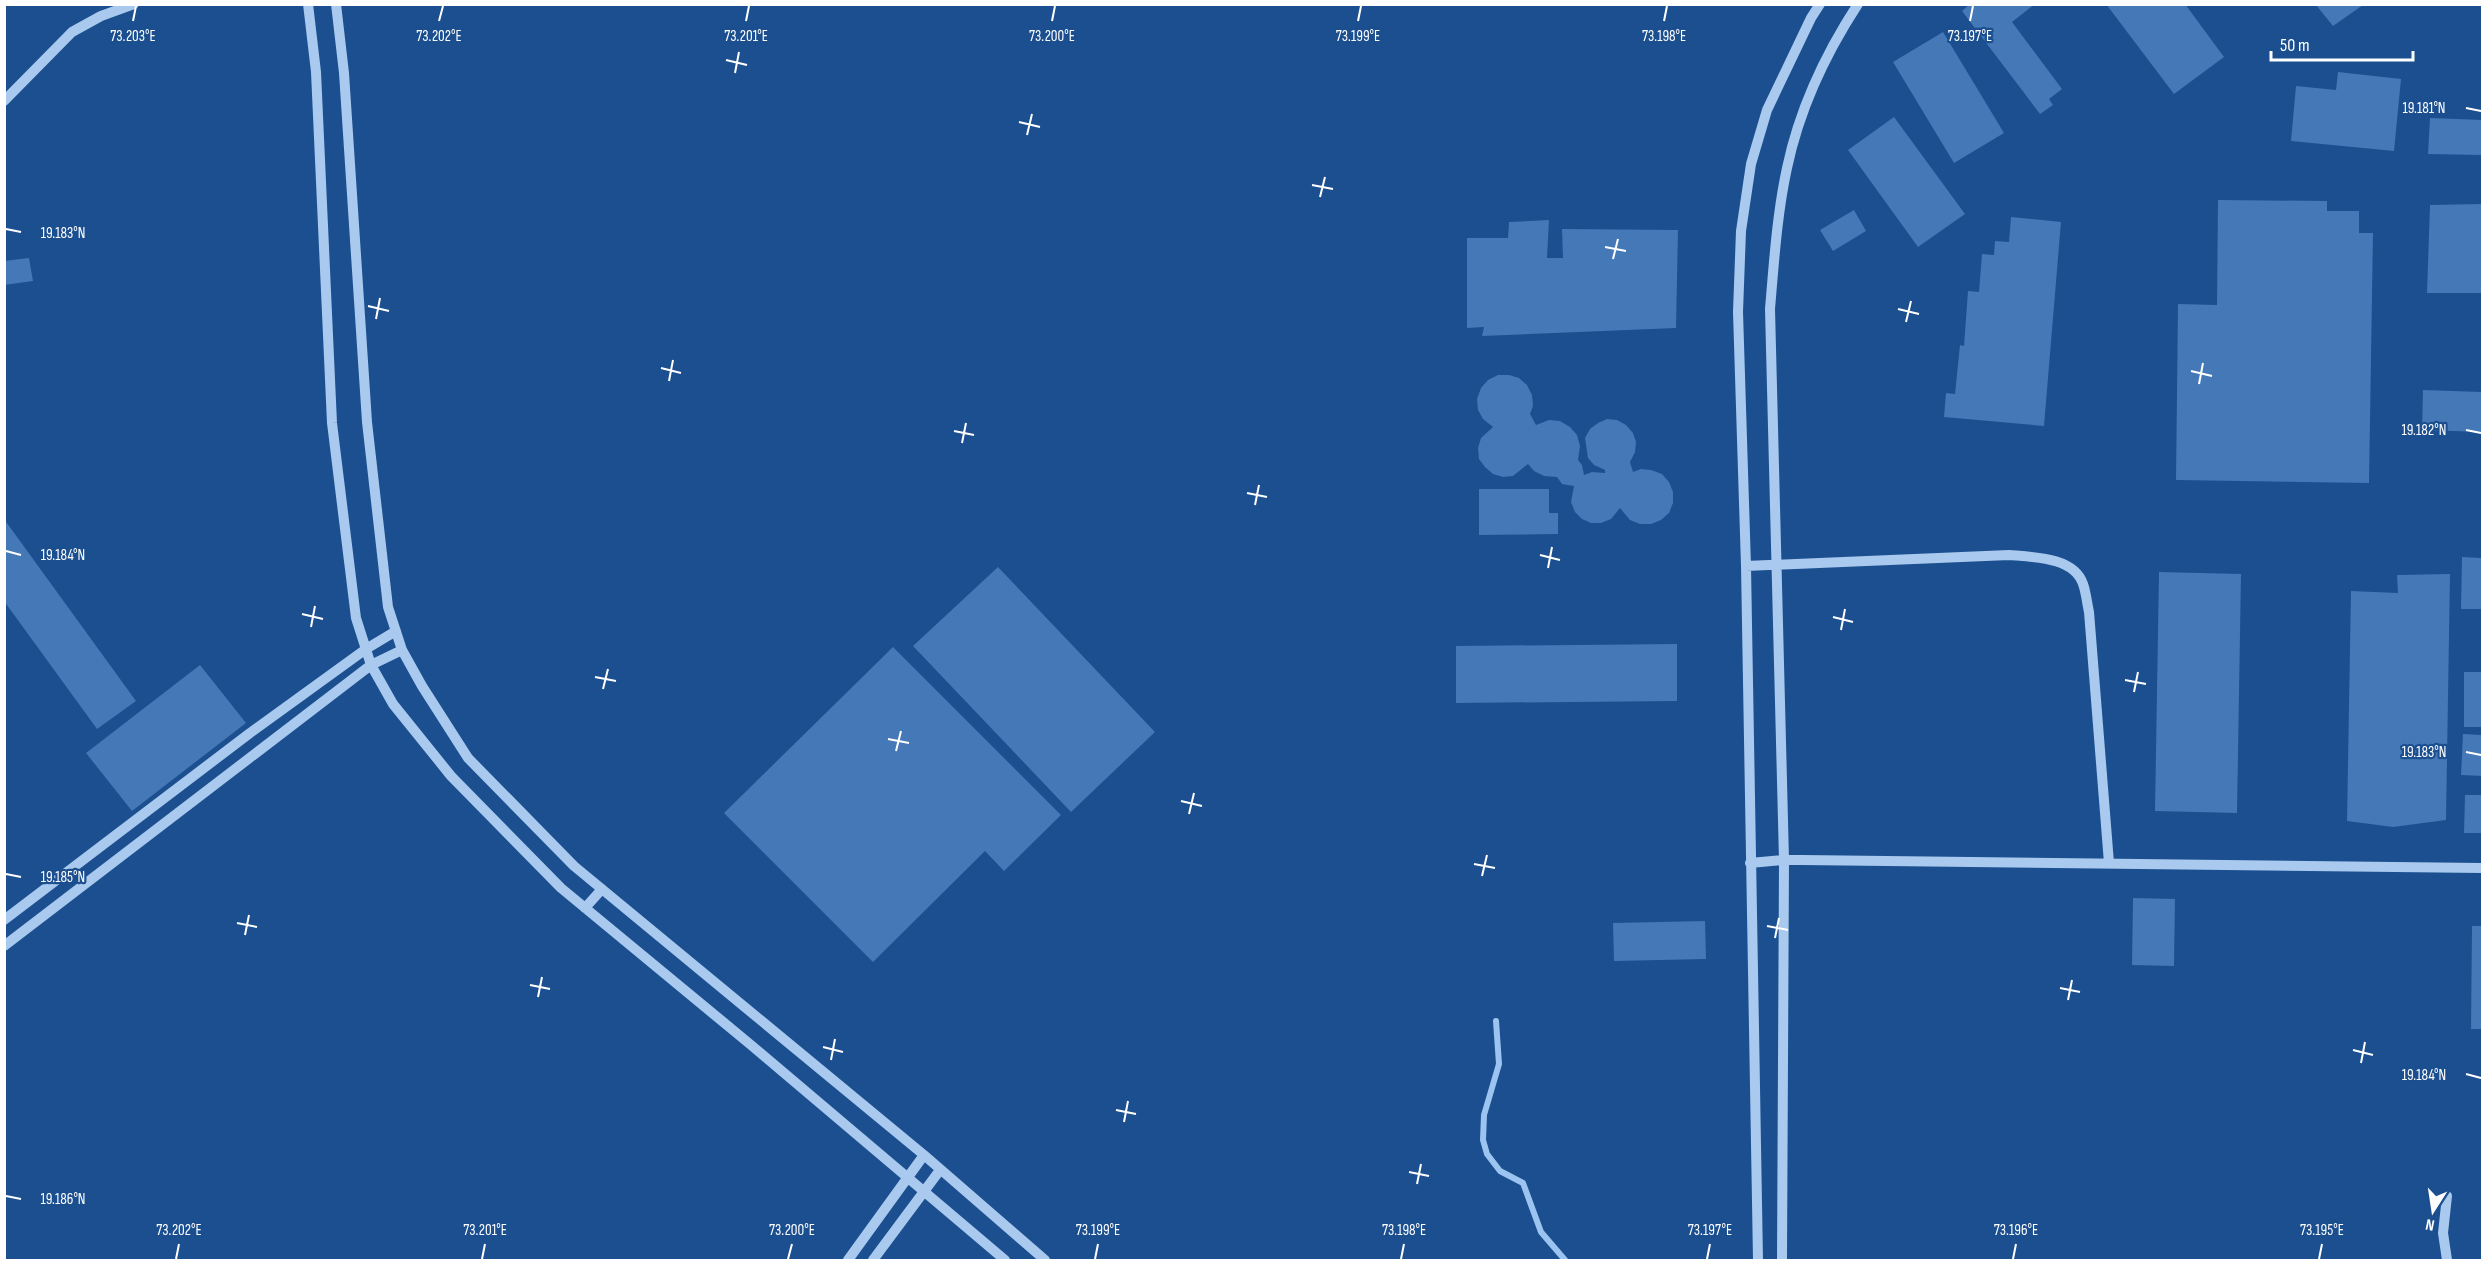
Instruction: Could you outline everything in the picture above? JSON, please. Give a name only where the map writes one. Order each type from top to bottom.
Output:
[{"type":"street","points":[[4,101],[72,32],[101,16],[134,4]]},
{"type":"street","points":[[308,4],[316,72],[332,423],[356,618],[371,664],[393,704],[452,776],[561,888],[1005,1260]]},
{"type":"street","points":[[336,4],[344,73],[367,422],[388,607],[402,650],[468,758],[574,866],[924,1155],[1046,1260]]},
{"type":"street","points":[[1758,1260],[1746,566],[1738,312],[1741,231],[1751,164],[1767,110],[1810,18],[1820,4]]},
{"type":"street","points":[[1782,1260],[1784,860],[1770,309],[1779,221],[1794,141],[1816,82],[1841,30],[1858,4]]},
{"type":"street","points":[[1746,566],[2009,555],[2045,558],[2070,568],[2083,582],[2088,612],[2109,864]]},
{"type":"street","points":[[4,920],[250,733],[366,649],[396,631]]},
{"type":"street","points":[[4,946],[371,664],[402,650]]},
{"type":"street","points":[[1750,863],[1784,860],[2482,868]]},
{"type":"street","points":[[585,908],[602,889]]},
{"type":"street","points":[[848,1260],[924,1155]]},
{"type":"street","points":[[873,1260],[940,1170]]},
{"type":"street","points":[[2447,1196],[2443,1233],[2447,1260]]},
{"type":"building","points":[[1970,4],[2035,4],[2012,22],[2062,89],[2049,99],[2053,105],[2040,114],[1962,11]]},
{"type":"building","points":[[2106,4],[2185,4],[2224,57],[2174,94]]},
{"type":"building","points":[[2316,5],[2363,5],[2333,26]]},
{"type":"building","points":[[1943,32],[2004,133],[1954,163],[1893,62]]},
{"type":"building","points":[[2338,72],[2401,79],[2394,151],[2291,141],[2296,86],[2336,90]]},
{"type":"building","points":[[1894,117],[1965,214],[1918,247],[1848,150]]},
{"type":"building","points":[[2430,118],[2482,120],[2482,155],[2428,154]]},
{"type":"building","points":[[2218,200],[2327,201],[2327,211],[2359,211],[2359,233],[2373,233],[2369,483],[2176,480],[2178,304],[2217,305]]},
{"type":"building","points":[[2482,204],[2482,293],[2427,293],[2430,205]]},
{"type":"building","points":[[1854,210],[1866,231],[1833,251],[1820,230]]},
{"type":"building","points":[[2011,217],[2061,222],[2044,426],[1944,417],[1946,393],[1955,394],[1960,345],[1964,346],[1968,291],[1979,292],[1982,254],[1994,255],[1995,241],[2009,242]]},
{"type":"building","points":[[1549,220],[1547,258],[1563,258],[1562,229],[1678,230],[1676,328],[1482,336],[1484,327],[1467,328],[1467,238],[1508,238],[1509,222]]},
{"type":"building","points":[[29,258],[33,281],[4,285],[4,261]]},
{"type":"building","points":[[1498,375],[1519,378],[1527,385],[1532,395],[1533,406],[1530,414],[1536,425],[1549,420],[1560,421],[1577,435],[1580,446],[1578,460],[1582,465],[1584,475],[1592,472],[1605,473],[1605,470],[1594,465],[1588,458],[1585,438],[1590,429],[1607,419],[1617,420],[1626,425],[1633,433],[1636,442],[1635,452],[1630,462],[1633,472],[1641,469],[1662,474],[1669,482],[1673,492],[1673,503],[1669,513],[1661,520],[1651,524],[1640,524],[1630,520],[1620,508],[1611,519],[1601,523],[1591,523],[1582,519],[1575,512],[1571,502],[1574,486],[1562,484],[1557,477],[1544,476],[1534,471],[1528,464],[1513,476],[1503,477],[1493,474],[1479,459],[1478,448],[1481,438],[1493,427],[1483,419],[1478,410],[1477,399],[1481,388],[1488,380]]},
{"type":"building","points":[[2423,390],[2482,392],[2482,432],[2422,430]]},
{"type":"building","points":[[1479,489],[1549,489],[1549,513],[1558,513],[1558,534],[1479,535]]},
{"type":"building","points":[[4,519],[136,701],[97,729],[4,601]]},
{"type":"building","points":[[2462,557],[2482,558],[2482,609],[2461,609]]},
{"type":"building","points":[[998,567],[1155,732],[1071,812],[913,646]]},
{"type":"building","points":[[2159,572],[2241,574],[2237,813],[2155,811]]},
{"type":"building","points":[[2450,574],[2446,820],[2393,827],[2347,821],[2351,591],[2398,593],[2397,575]]},
{"type":"building","points":[[1677,644],[1677,701],[1456,703],[1456,646]]},
{"type":"building","points":[[893,647],[1061,815],[1004,871],[985,851],[873,962],[724,813]]},
{"type":"building","points":[[200,665],[246,723],[132,811],[86,753]]},
{"type":"building","points":[[2464,672],[2482,672],[2482,727],[2464,727]]},
{"type":"building","points":[[2463,734],[2482,735],[2482,776],[2461,775]]},
{"type":"building","points":[[2465,795],[2482,795],[2482,833],[2464,833]]},
{"type":"building","points":[[2133,898],[2175,899],[2174,966],[2132,965]]},
{"type":"building","points":[[1705,921],[1706,959],[1614,961],[1613,923]]},
{"type":"building","points":[[2472,926],[2482,926],[2482,1029],[2471,1029]]},
{"type":"waterway","points":[[1496,1021],[1499,1064],[1484,1115],[1483,1140],[1487,1154],[1500,1171],[1523,1183],[1541,1232],[1565,1260]]}]
